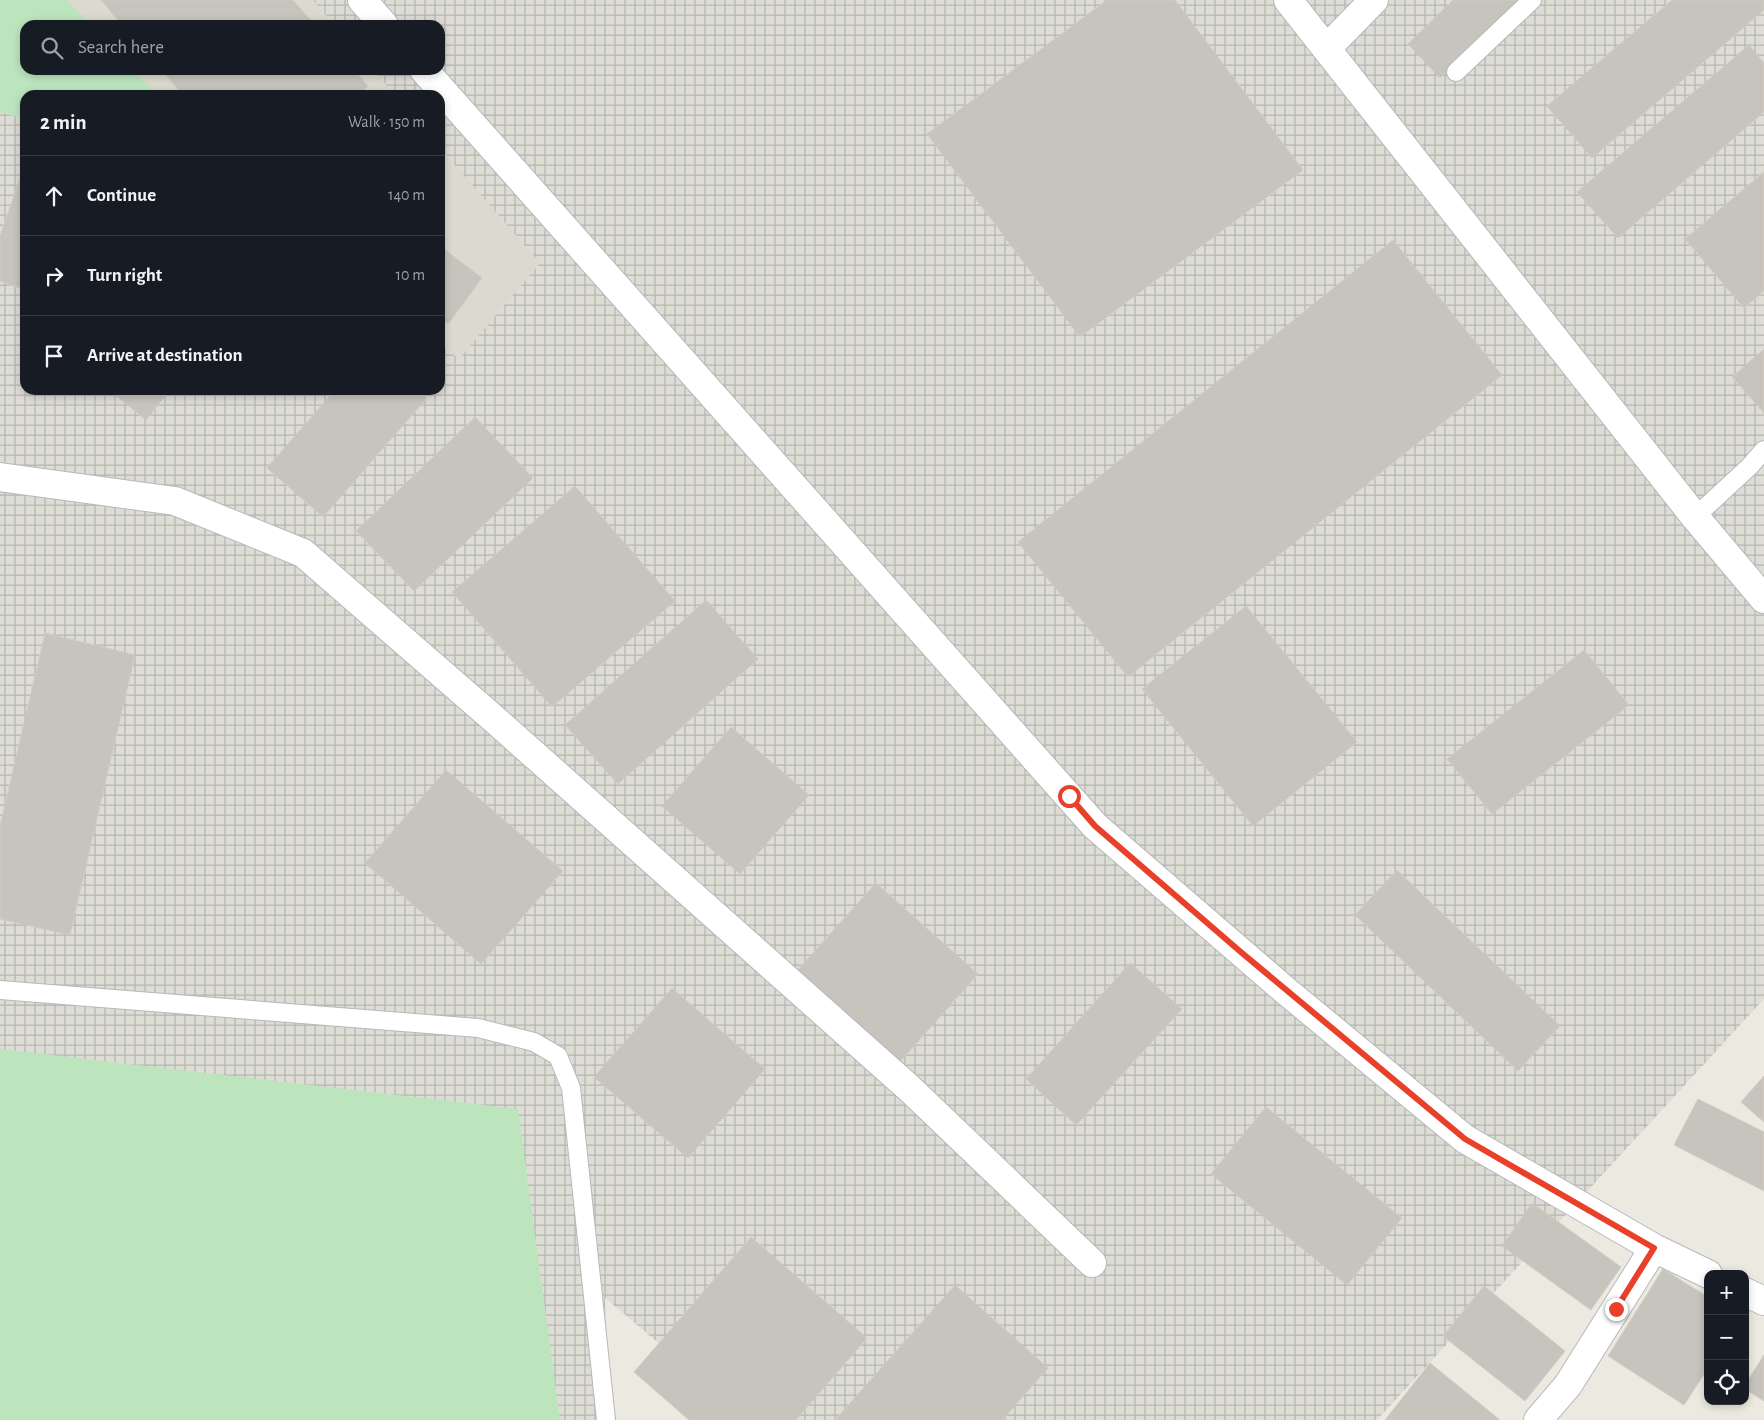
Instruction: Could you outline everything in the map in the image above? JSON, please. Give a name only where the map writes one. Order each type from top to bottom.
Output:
[{"type":"street","points":[[362,0],[380,20]]},
{"type":"street","points":[[1288,0],[1695,518],[1764,599]]},
{"type":"street","points":[[1326,48],[1374,0]]},
{"type":"street","points":[[428,75],[442,90]]},
{"type":"street","points":[[445,94],[1095,826],[1286,991],[1465,1139],[1654,1248],[1704,1272]]},
{"type":"street","points":[[0,477],[174,501],[303,553],[494,719],[909,1088],[1092,1263]]},
{"type":"street","points":[[1538,1420],[1568,1385],[1654,1248]]},
{"type":"street","points":[[1749,1294],[1764,1301]]},
{"type":"lane","points":[[1456,72],[1532,0]]},
{"type":"lane","points":[[1695,518],[1750,466],[1764,450]]},
{"type":"lane","points":[[0,990],[478,1028],[534,1042],[558,1056],[571,1088],[606,1420]]},
{"type":"shaded area","points":[[0,0],[1764,0],[1764,999],[1377,1420],[750,1420],[605,1298],[607,1420],[0,1420]]},
{"type":"shaded area","points":[[67,0],[313,0],[330,20],[85,20]]},
{"type":"shaded area","points":[[138,75],[377,75],[391,90],[152,90]]},
{"type":"shaded area","points":[[445,154],[540,263],[459,359],[445,348]]},
{"type":"green space","points":[[0,0],[67,0],[85,20],[20,20],[20,75],[138,75],[152,90],[20,90],[20,117],[0,113]]},
{"type":"green space","points":[[0,1049],[518,1109],[560,1420],[0,1420]]},
{"type":"building","points":[[101,0],[293,0],[311,20],[118,20]]},
{"type":"building","points":[[1107,0],[1175,0],[1303,170],[1080,337],[927,134]]},
{"type":"building","points":[[1453,0],[1521,0],[1440,78],[1408,44]]},
{"type":"building","points":[[1672,0],[1764,0],[1764,10],[1592,158],[1547,106]]},
{"type":"building","points":[[1749,45],[1764,63],[1764,112],[1618,238],[1577,192]]},
{"type":"building","points":[[165,75],[358,75],[368,86],[364,90],[179,90]]},
{"type":"building","points":[[1764,172],[1764,291],[1744,308],[1685,239]]},
{"type":"building","points":[[20,178],[20,288],[0,281],[0,236]]},
{"type":"building","points":[[1393,240],[1502,375],[1128,677],[1018,542]]},
{"type":"building","points":[[445,250],[482,278],[448,324],[445,322]]},
{"type":"building","points":[[1764,349],[1764,413],[1732,377]]},
{"type":"building","points":[[115,395],[166,395],[146,420]]},
{"type":"building","points":[[331,395],[424,395],[427,398],[323,517],[267,468]]},
{"type":"building","points":[[475,417],[533,478],[414,591],[356,531]]},
{"type":"building","points":[[575,486],[675,601],[552,707],[452,592]]},
{"type":"building","points":[[706,600],[758,659],[618,784],[565,725]]},
{"type":"building","points":[[1246,606],[1357,742],[1253,826],[1142,689]]},
{"type":"building","points":[[45,633],[135,655],[70,935],[0,919],[0,826]]},
{"type":"building","points":[[1584,650],[1629,705],[1492,814],[1447,759]]},
{"type":"building","points":[[731,727],[809,795],[740,874],[662,806]]},
{"type":"building","points":[[446,770],[563,871],[481,964],[365,863]]},
{"type":"building","points":[[1397,870],[1560,1026],[1518,1071],[1355,915]]},
{"type":"building","points":[[876,883],[978,974],[898,1064],[795,973]]},
{"type":"building","points":[[1130,963],[1182,1009],[1076,1125],[1026,1079]]},
{"type":"building","points":[[672,988],[765,1069],[688,1158],[594,1077]]},
{"type":"building","points":[[1764,1076],[1764,1122],[1741,1102]]},
{"type":"building","points":[[1698,1099],[1764,1132],[1764,1191],[1674,1145]]},
{"type":"building","points":[[1266,1107],[1402,1218],[1347,1285],[1211,1174]]},
{"type":"building","points":[[1532,1203],[1621,1267],[1591,1310],[1502,1246]]},
{"type":"building","points":[[751,1237],[867,1338],[796,1420],[689,1420],[634,1372]]},
{"type":"building","points":[[1663,1269],[1704,1295],[1704,1374],[1684,1405],[1608,1356]]},
{"type":"building","points":[[955,1285],[1048,1368],[1002,1420],[835,1420]]},
{"type":"building","points":[[1484,1286],[1565,1351],[1525,1401],[1443,1336]]},
{"type":"building","points":[[1764,1355],[1764,1401],[1749,1392],[1749,1379]]},
{"type":"building","points":[[1430,1363],[1500,1420],[1385,1420]]},
{"type":"route","points":[[1069,796],[1095,826],[1286,991],[1465,1139],[1654,1248],[1616,1309]]}]
